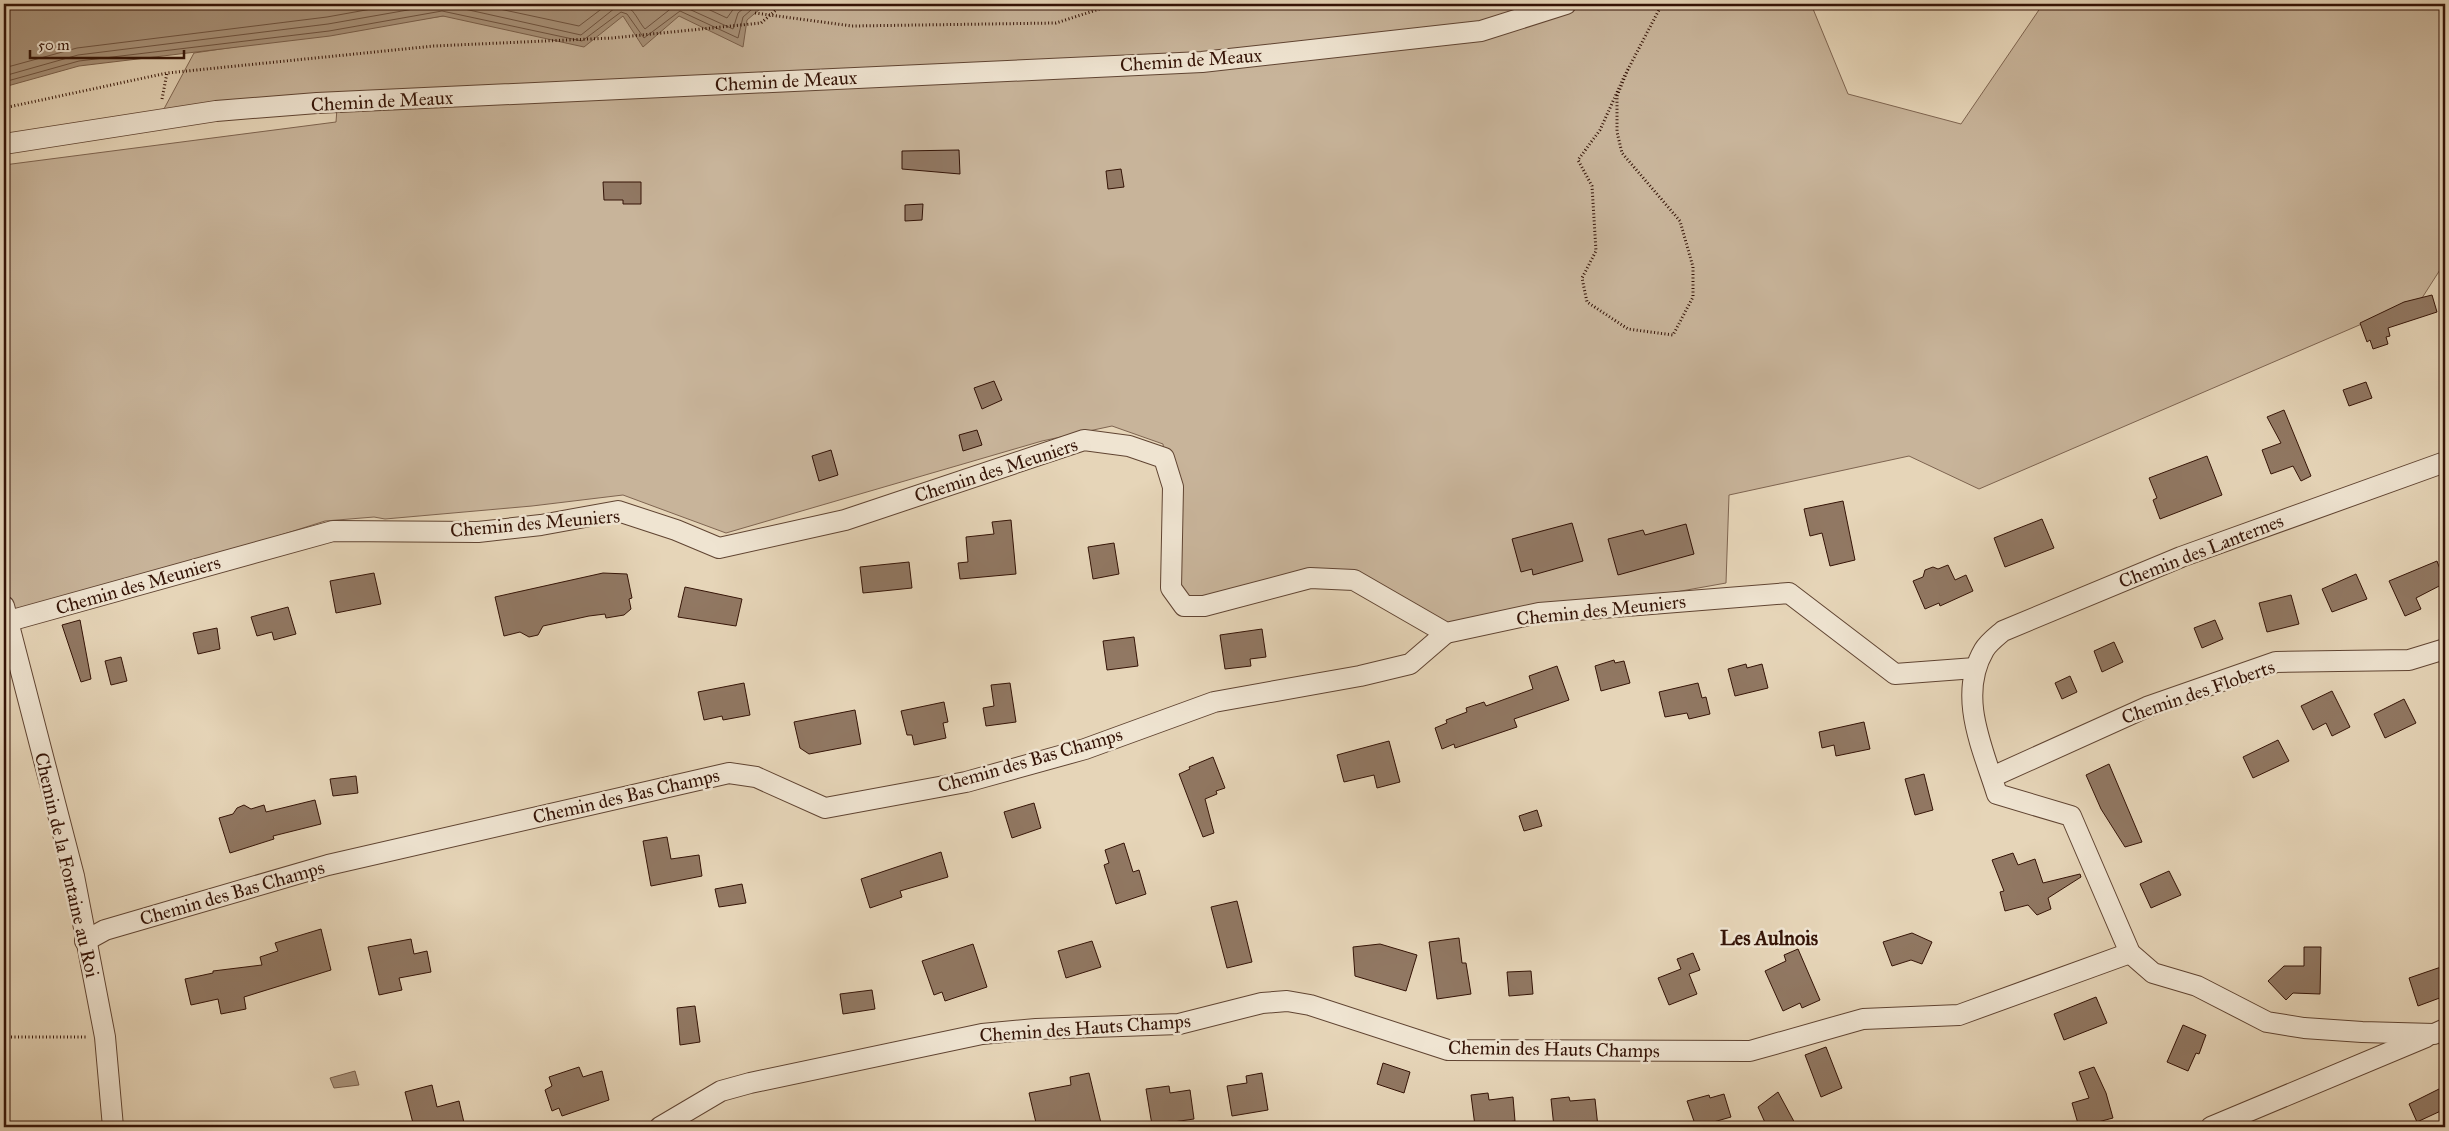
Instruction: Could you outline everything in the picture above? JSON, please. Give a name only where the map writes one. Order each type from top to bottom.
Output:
[{"type":"street","name":"Chemin de Meaux","points":[[4,144],[216,111],[317,104],[1202,62],[1481,31],[1566,4]]},
{"type":"street","name":"Chemin des Meuniers","points":[[6,614],[333,531],[478,532],[541,525],[618,512],[676,530],[719,548],[845,520],[1084,440],[1129,446],[1164,458],[1173,487],[1171,588],[1184,606],[1204,606],[1310,578],[1354,580],[1446,632],[1539,613],[1789,593],[1895,674],[1975,668]]},
{"type":"street","name":"Chemin des Lanternes","points":[[1975,668],[1985,648],[2003,631],[2037,615],[2181,557],[2445,462]]},
{"type":"street","name":"Chemin de la Fontaine au Roi","points":[[6,614],[74,876],[105,1037],[113,1127]]},
{"type":"street","name":"Chemin des Bas Champs","points":[[85,941],[105,930],[328,864],[729,772],[756,777],[825,808],[966,782],[1085,749],[1214,702],[1360,676],[1410,664],[1446,632]]},
{"type":"street","name":"Chemin des Floberts","points":[[1992,777],[2147,707],[2276,662],[2409,660],[2445,649]]},
{"type":"street","points":[[1975,668],[1971,694],[1980,742],[1997,794],[2071,816],[2130,953],[2153,973],[2197,986],[2267,1022],[2304,1028],[2439,1032]]},
{"type":"street","name":"Chemin des Hauts Champs","points":[[660,1127],[728,1089],[982,1034],[1036,1028],[1179,1024],[1262,1003],[1286,1001],[1310,1004],[1448,1050],[1750,1051],[1863,1019],[1959,1015],[2130,953]]},
{"type":"street","points":[[2211,1127],[2439,1032]]},
{"type":"path","points":[[4,108],[167,73],[434,46],[612,38],[761,23],[783,4]]},
{"type":"path","points":[[755,13],[852,26],[1056,23],[1115,4]]},
{"type":"path","points":[[1628,69],[1617,96],[1617,132],[1622,153],[1680,221],[1693,267],[1693,297],[1673,335],[1628,329],[1587,302],[1582,278],[1596,251],[1592,186],[1578,160],[1600,130],[1628,69],[1662,4]]},
{"type":"path","points":[[158,120],[167,73]]},
{"type":"path","points":[[4,1036],[105,1037]]},
{"type":"shaded area","points":[[678,4],[1811,4],[1848,94],[1961,124],[2043,4],[2445,4],[2445,262],[2422,298],[1979,489],[1909,456],[1729,495],[1726,583],[1446,633],[1354,580],[1184,606],[1163,444],[1112,426],[1042,441],[726,533],[623,495],[532,506],[385,519],[374,517],[325,521],[9,621],[4,606],[4,165],[336,122],[337,108],[158,120],[194,53],[443,16]]},
{"type":"water","points":[[4,4],[766,4],[747,20],[743,47],[679,16],[643,47],[623,16],[584,47],[443,16],[330,36],[79,66],[4,87]]},
{"type":"water","points":[[355,1071],[359,1085],[334,1088],[330,1078]]},
{"type":"building","points":[[959,150],[960,174],[902,169],[902,151]]},
{"type":"building","points":[[1121,169],[1124,187],[1108,189],[1106,171]]},
{"type":"building","points":[[603,182],[641,182],[641,204],[623,204],[623,200],[604,200]]},
{"type":"building","points":[[923,204],[922,220],[905,221],[905,205]]},
{"type":"building","points":[[2432,295],[2437,312],[2388,328],[2390,336],[2386,337],[2388,344],[2373,349],[2370,340],[2367,342],[2360,323],[2404,302]]},
{"type":"building","points":[[994,381],[1002,400],[982,409],[974,388]]},
{"type":"building","points":[[2366,382],[2372,398],[2349,406],[2343,390]]},
{"type":"building","points":[[2284,410],[2311,476],[2301,481],[2293,466],[2271,474],[2262,450],[2281,443],[2267,417]]},
{"type":"building","points":[[977,430],[982,445],[963,451],[959,435]]},
{"type":"building","points":[[831,450],[838,475],[819,481],[812,456]]},
{"type":"building","points":[[2207,456],[2222,495],[2160,519],[2153,500],[2157,498],[2149,478]]},
{"type":"building","points":[[1843,501],[1855,560],[1830,566],[1822,533],[1810,536],[1804,509]]},
{"type":"building","points":[[2042,519],[2054,548],[2005,567],[1994,538]]},
{"type":"building","points":[[1011,520],[1016,574],[960,579],[958,563],[968,562],[966,537],[994,534],[992,522]]},
{"type":"building","points":[[1572,523],[1583,561],[1533,575],[1532,569],[1521,572],[1512,539]]},
{"type":"building","points":[[1686,524],[1694,554],[1618,575],[1608,539],[1643,530],[1645,535]]},
{"type":"building","points":[[1114,543],[1119,574],[1093,579],[1088,547]]},
{"type":"building","points":[[2437,561],[2445,583],[2416,598],[2421,609],[2405,616],[2389,581]]},
{"type":"building","points":[[909,562],[912,588],[863,593],[860,567]]},
{"type":"building","points":[[1948,565],[1955,580],[1966,575],[1973,591],[1940,606],[1939,603],[1925,609],[1913,581],[1923,577],[1925,570],[1933,567],[1938,569]]},
{"type":"building","points":[[374,573],[381,604],[336,613],[330,581]]},
{"type":"building","points":[[603,573],[627,574],[632,598],[629,599],[631,609],[624,615],[606,618],[605,614],[589,616],[543,626],[538,635],[529,637],[520,632],[504,636],[495,597]]},
{"type":"building","points":[[2356,574],[2367,599],[2332,612],[2322,589]]},
{"type":"building","points":[[685,587],[742,599],[736,626],[678,617]]},
{"type":"building","points":[[2291,595],[2299,624],[2267,632],[2259,603]]},
{"type":"building","points":[[288,607],[296,634],[274,640],[272,632],[257,636],[251,617]]},
{"type":"building","points":[[80,620],[91,679],[81,682],[62,625]]},
{"type":"building","points":[[2215,620],[2223,639],[2202,648],[2194,628]]},
{"type":"building","points":[[217,628],[220,649],[198,654],[193,633]]},
{"type":"building","points":[[1262,629],[1266,657],[1250,659],[1251,666],[1225,669],[1220,635]]},
{"type":"building","points":[[1134,637],[1138,666],[1107,670],[1103,641]]},
{"type":"building","points":[[2114,642],[2123,662],[2102,672],[2094,651]]},
{"type":"building","points":[[121,657],[127,681],[111,685],[105,661]]},
{"type":"building","points":[[1614,660],[1615,663],[1624,661],[1630,683],[1601,691],[1595,666]]},
{"type":"building","points":[[1746,664],[1747,668],[1762,664],[1768,688],[1735,696],[1728,669]]},
{"type":"building","points":[[1557,666],[1569,700],[1514,719],[1517,727],[1455,748],[1454,744],[1442,749],[1435,728],[1447,723],[1446,720],[1467,712],[1466,708],[1484,702],[1486,706],[1533,689],[1529,676]]},
{"type":"building","points":[[2070,676],[2077,692],[2062,699],[2055,683]]},
{"type":"building","points":[[744,683],[750,715],[723,720],[722,716],[704,720],[698,692]]},
{"type":"building","points":[[1010,683],[1016,722],[986,726],[983,708],[994,706],[991,685]]},
{"type":"building","points":[[1698,683],[1702,698],[1706,697],[1710,714],[1689,719],[1687,713],[1665,717],[1659,692]]},
{"type":"building","points":[[2332,691],[2350,727],[2332,736],[2326,723],[2313,730],[2301,706]]},
{"type":"building","points":[[2404,699],[2416,723],[2385,738],[2374,714]]},
{"type":"building","points":[[944,702],[948,722],[943,723],[946,738],[914,745],[912,735],[907,735],[901,711]]},
{"type":"building","points":[[855,710],[861,744],[809,754],[800,748],[794,722]]},
{"type":"building","points":[[1864,722],[1870,749],[1836,756],[1834,745],[1822,748],[1819,732]]},
{"type":"building","points":[[2278,740],[2289,761],[2253,778],[2243,757]]},
{"type":"building","points":[[1389,741],[1400,782],[1377,788],[1374,775],[1344,782],[1337,755]]},
{"type":"building","points":[[1213,757],[1225,788],[1216,791],[1217,794],[1205,799],[1214,833],[1203,837],[1179,774],[1190,769],[1189,767]]},
{"type":"building","points":[[2109,764],[2142,842],[2125,847],[2101,809],[2086,775]]},
{"type":"building","points":[[1924,774],[1933,810],[1915,815],[1905,779]]},
{"type":"building","points":[[356,776],[358,793],[333,796],[330,779]]},
{"type":"building","points":[[315,800],[321,824],[273,836],[274,839],[230,853],[219,818],[233,814],[237,808],[244,805],[251,809],[264,805],[266,812]]},
{"type":"building","points":[[1034,803],[1041,828],[1012,838],[1004,812]]},
{"type":"building","points":[[1537,810],[1542,826],[1524,831],[1519,816]]},
{"type":"building","points":[[667,837],[671,859],[699,855],[702,876],[651,886],[643,841]]},
{"type":"building","points":[[1124,843],[1133,872],[1139,870],[1146,894],[1116,904],[1104,865],[1109,863],[1105,850]]},
{"type":"building","points":[[941,852],[948,877],[900,891],[902,897],[870,908],[861,879]]},
{"type":"building","points":[[2013,853],[2018,865],[2035,859],[2043,883],[2080,874],[2081,877],[2048,898],[2051,909],[2037,915],[2028,905],[2005,911],[2000,892],[2004,891],[1992,860]]},
{"type":"building","points":[[2169,871],[2181,895],[2151,908],[2140,884]]},
{"type":"building","points":[[742,884],[746,903],[719,907],[715,889]]},
{"type":"building","points":[[1237,901],[1252,962],[1227,968],[1211,907]]},
{"type":"building","points":[[321,929],[331,970],[244,997],[246,1009],[221,1014],[218,999],[191,1005],[185,979],[213,973],[213,971],[262,965],[260,957],[278,951],[275,943]]},
{"type":"building","points":[[1912,933],[1932,942],[1922,964],[1911,960],[1892,966],[1883,942]]},
{"type":"building","points":[[1459,938],[1462,963],[1466,963],[1471,994],[1437,999],[1429,942]]},
{"type":"building","points":[[411,939],[414,954],[427,951],[431,972],[399,978],[402,990],[379,995],[368,947]]},
{"type":"building","points":[[1092,941],[1101,967],[1066,978],[1058,951]]},
{"type":"building","points":[[973,944],[987,987],[945,1001],[942,992],[934,995],[922,961]]},
{"type":"building","points":[[1380,944],[1417,955],[1406,991],[1355,976],[1353,947]]},
{"type":"building","points":[[2304,947],[2321,947],[2320,994],[2293,993],[2286,1000],[2268,981],[2284,966],[2304,966]]},
{"type":"building","points":[[1798,949],[1820,1000],[1802,1008],[1800,1003],[1783,1011],[1765,971],[1786,961],[1784,955]]},
{"type":"building","points":[[1693,953],[1700,970],[1689,974],[1697,994],[1669,1005],[1658,978],[1681,969],[1677,959]]},
{"type":"building","points":[[2441,967],[2445,979],[2445,996],[2418,1006],[2409,978]]},
{"type":"building","points":[[1531,971],[1533,994],[1509,996],[1507,972]]},
{"type":"building","points":[[872,990],[875,1009],[843,1014],[840,994]]},
{"type":"building","points":[[2096,997],[2107,1023],[2064,1040],[2054,1014]]},
{"type":"building","points":[[695,1006],[700,1042],[680,1045],[677,1008]]},
{"type":"building","points":[[2183,1025],[2206,1035],[2199,1054],[2196,1053],[2188,1071],[2167,1062]]},
{"type":"building","points":[[1826,1047],[1842,1088],[1821,1097],[1805,1055]]},
{"type":"building","points":[[1383,1063],[1410,1072],[1404,1093],[1377,1084]]},
{"type":"building","points":[[579,1067],[583,1077],[602,1071],[609,1100],[562,1116],[559,1108],[552,1111],[545,1090],[552,1086],[549,1077]]},
{"type":"building","points":[[2094,1067],[2106,1093],[2113,1118],[2079,1127],[2072,1103],[2089,1098],[2079,1072]]},
{"type":"building","points":[[1089,1073],[1101,1123],[1080,1127],[1037,1127],[1029,1093],[1071,1085],[1070,1077]]},
{"type":"building","points":[[1262,1073],[1268,1110],[1232,1116],[1227,1086],[1247,1083],[1246,1076]]},
{"type":"building","points":[[432,1085],[437,1107],[459,1101],[465,1127],[414,1127],[405,1092]]},
{"type":"building","points":[[1169,1086],[1170,1093],[1190,1090],[1194,1119],[1152,1125],[1146,1089]]},
{"type":"building","points":[[2445,1086],[2445,1109],[2417,1122],[2409,1104]]},
{"type":"building","points":[[1778,1092],[1797,1127],[1767,1127],[1758,1107]]},
{"type":"building","points":[[1488,1093],[1489,1100],[1513,1097],[1515,1121],[1475,1126],[1471,1095]]},
{"type":"building","points":[[1724,1094],[1731,1117],[1696,1127],[1687,1101],[1709,1095],[1710,1098]]},
{"type":"building","points":[[1569,1097],[1570,1101],[1595,1099],[1598,1127],[1554,1127],[1551,1099]]},
{"type":"district","name":"Les Aulnois","points":[[1769,938]]}]
